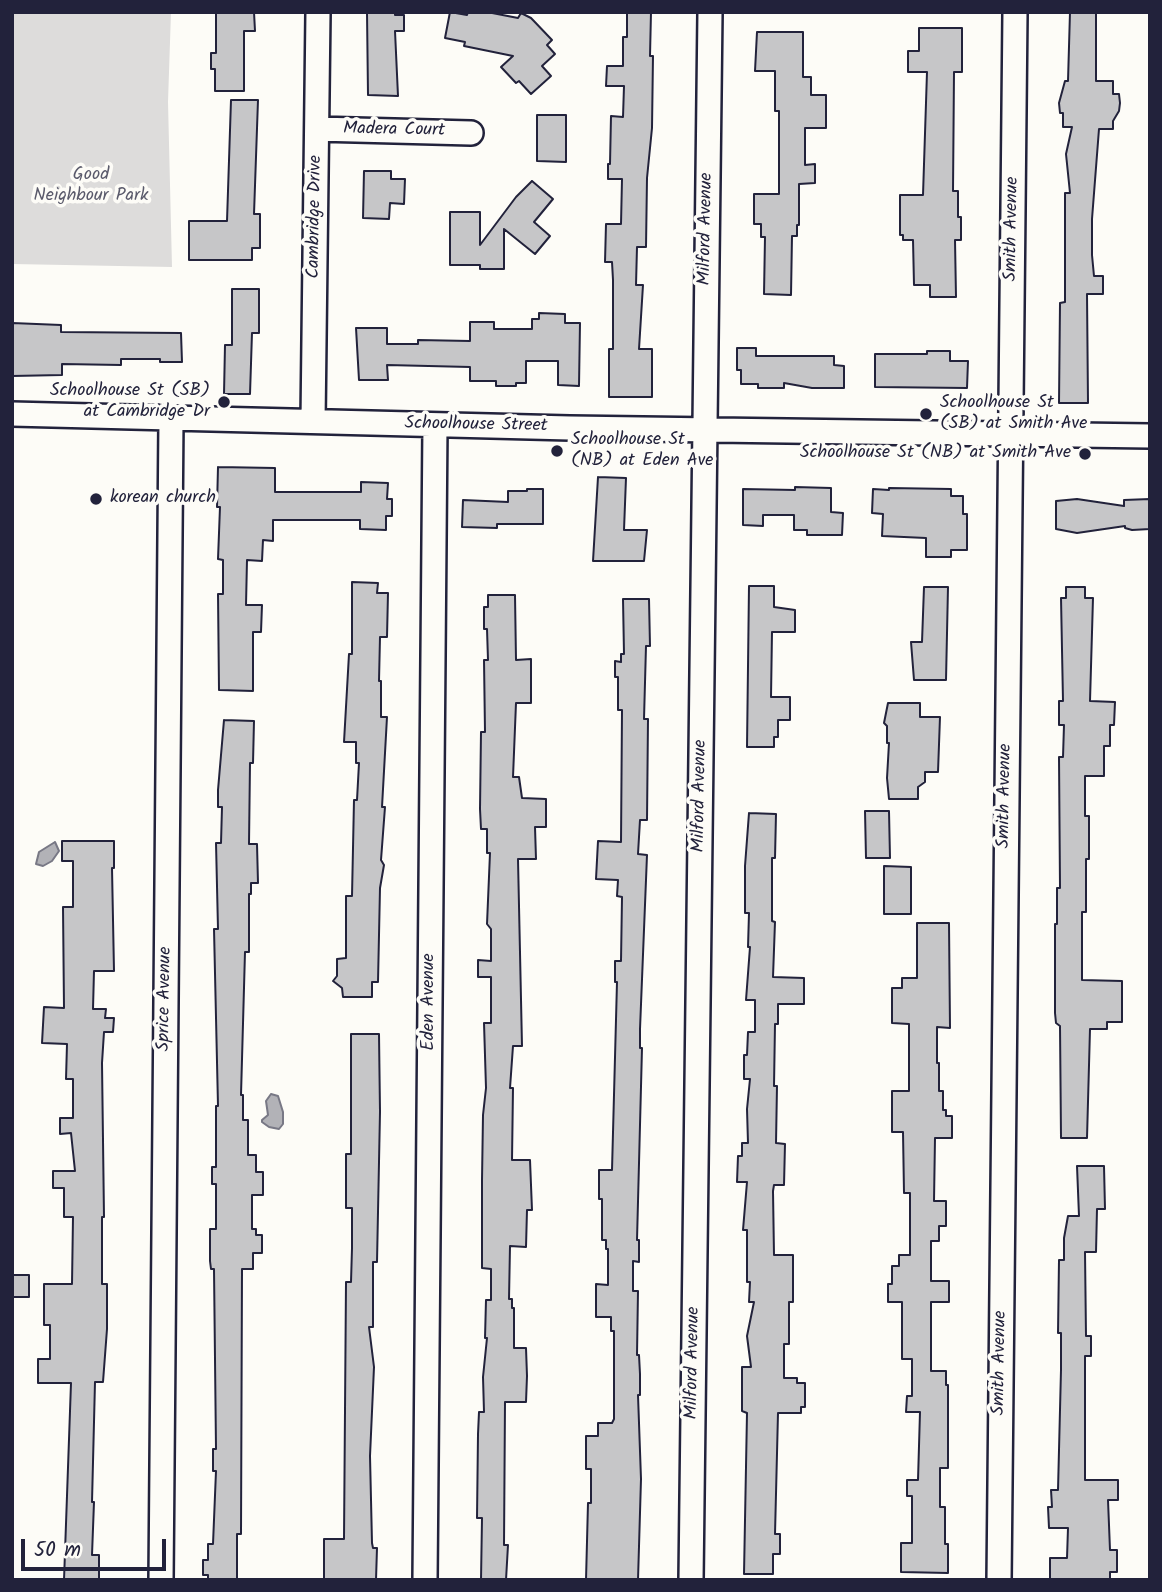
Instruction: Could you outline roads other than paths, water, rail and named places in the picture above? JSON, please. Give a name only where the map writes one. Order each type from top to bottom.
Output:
[{"type":"street","name":"Cambridge Drive","points":[[313,421],[318,12]]},
{"type":"street","name":"Milford Avenue","points":[[691,1580],[710,12]]},
{"type":"street","name":"Smith Avenue","points":[[999,1580],[1015,12]]},
{"type":"street","name":"Madera Court","points":[[317,129],[471,133]]},
{"type":"street","name":"Schoolhouse Street","points":[[12,414],[435,425],[1150,436]]},
{"type":"street","name":"Sprice Avenue","points":[[161,1580],[171,419]]},
{"type":"street","name":"Eden Avenue","points":[[425,1580],[435,425]]},
{"type":"place","name":"Schoolhouse St (SB) at Cambridge Dr","points":[[224,402]]},
{"type":"place","name":"Schoolhouse St (SB) at Smith Ave","points":[[926,414]]},
{"type":"place","name":"Schoolhouse St (NB) at Eden Ave","points":[[557,451]]},
{"type":"place","name":"Schoolhouse St (NB) at Smith Ave","points":[[1085,454]]},
{"type":"place","name":"korean church","points":[[96,499]]},
{"type":"park label","name":"Good Neighbour Park","points":[[91,186]]}]
